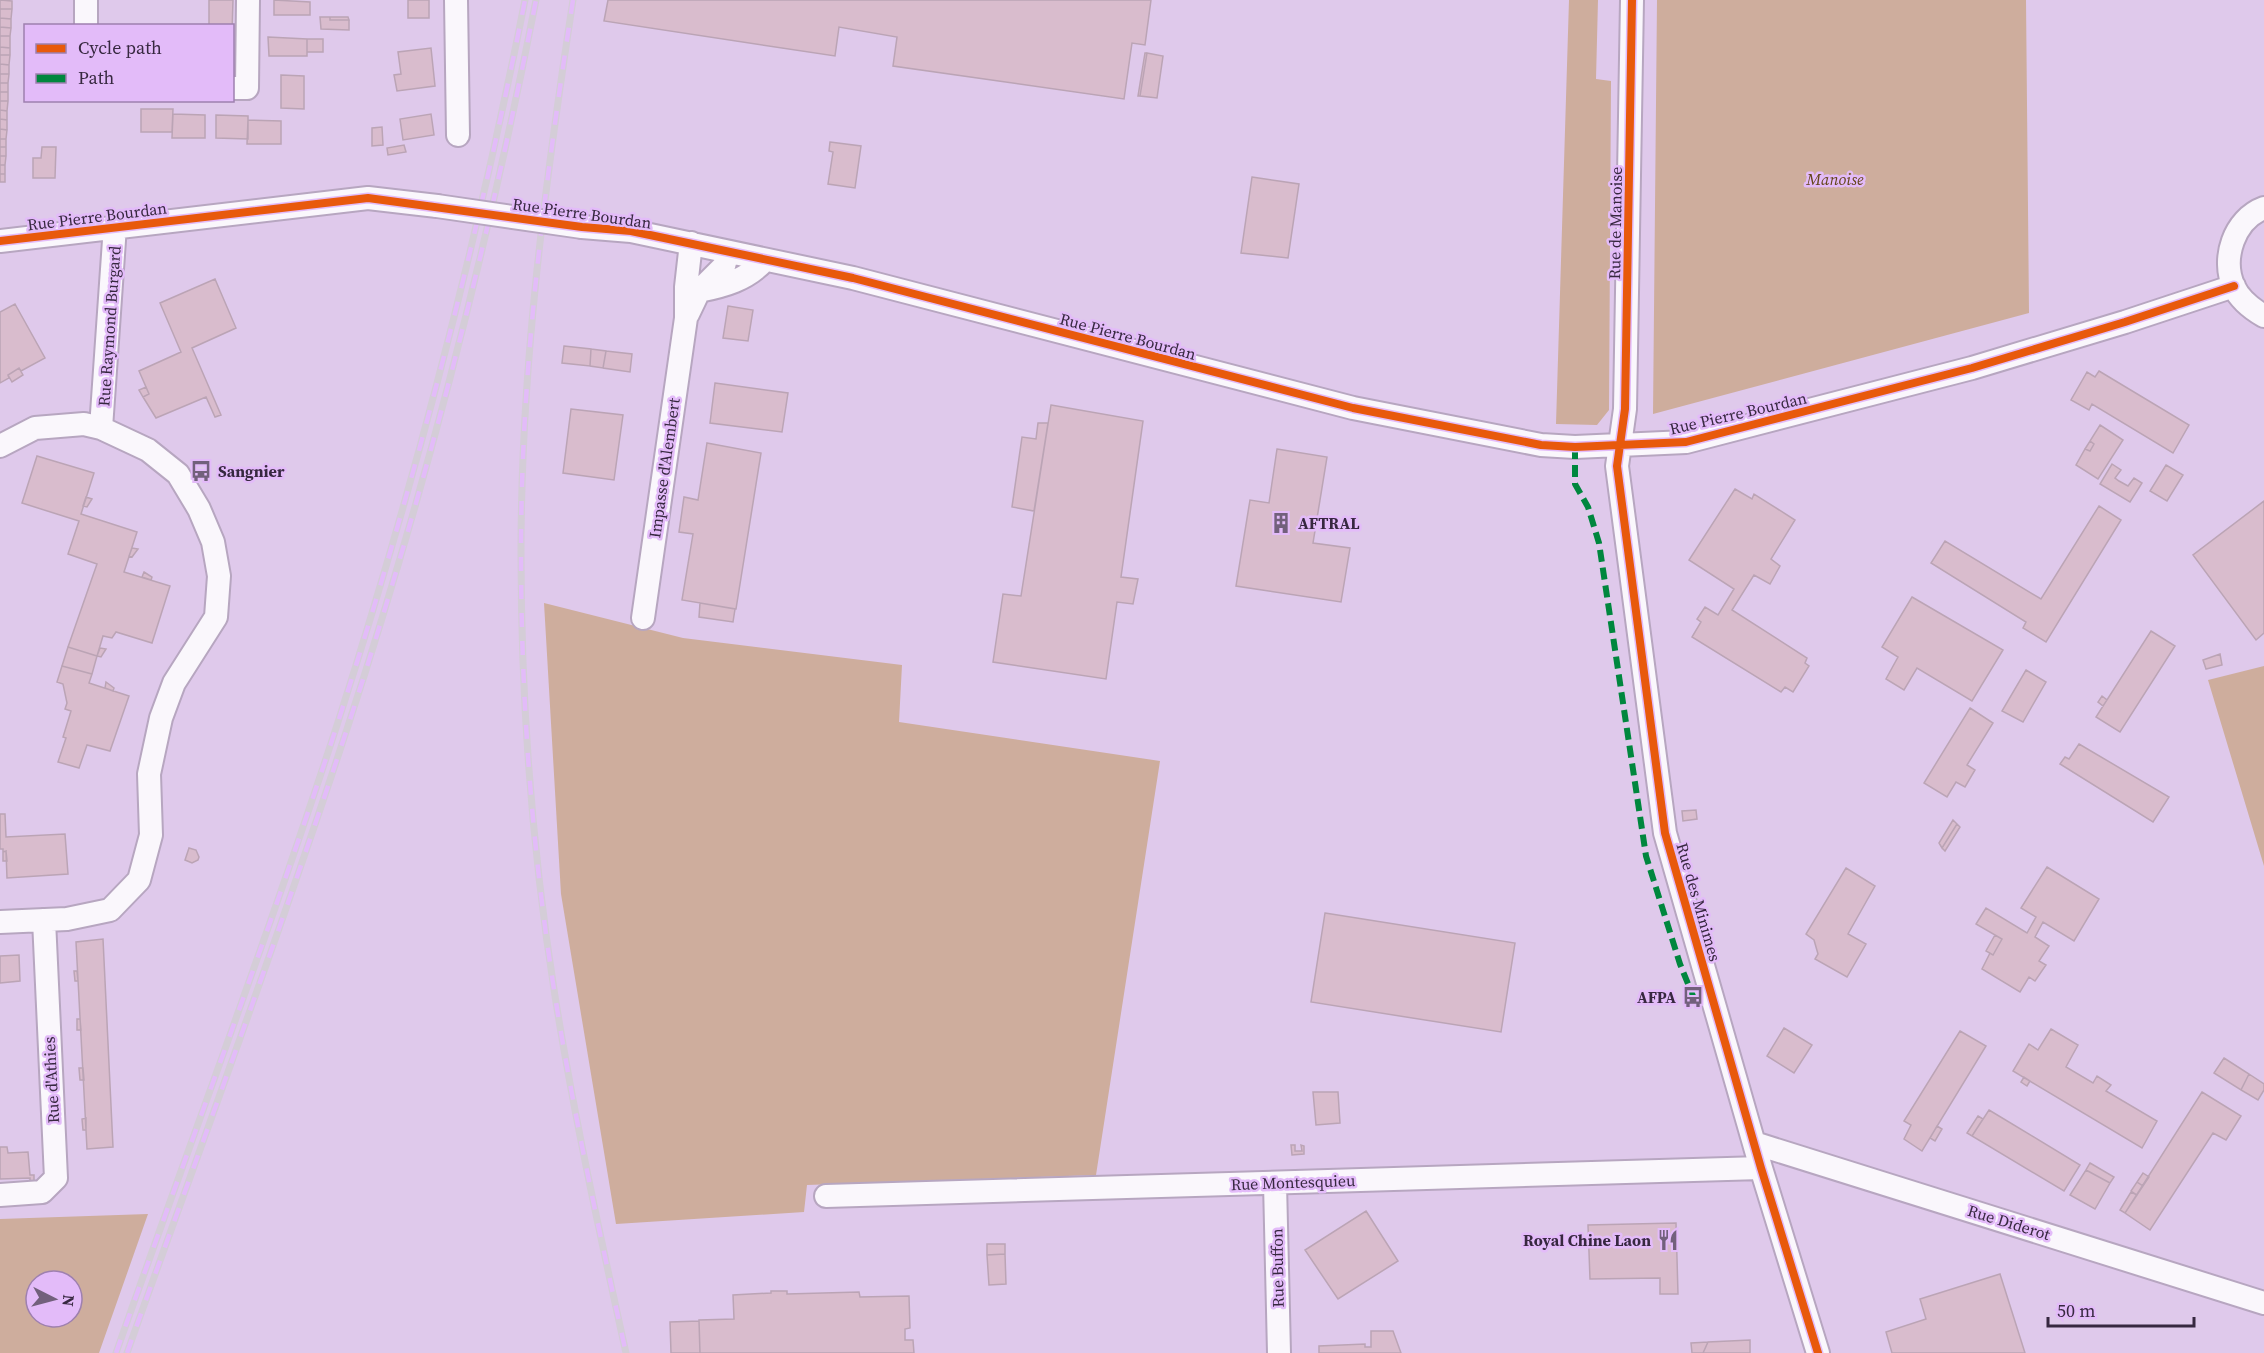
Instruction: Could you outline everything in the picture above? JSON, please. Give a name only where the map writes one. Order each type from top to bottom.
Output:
[{"type":"street","points":[[86,0],[86,24]]},
{"type":"street","points":[[234,88],[247,88],[249,0]]},
{"type":"street","points":[[456,0],[458,135]]},
{"type":"street","name":"Rue de Manoise","points":[[1620,446],[1625,409],[1632,0]]},
{"type":"street","name":"Rue Pierre Bourdan","points":[[0,241],[368,198],[582,227],[631,231],[853,278],[1353,408],[1541,445],[1575,447],[1686,442],[1960,371],[2125,322],[2234,286]]},
{"type":"street","points":[[2264,208],[2245,221],[2235,235],[2230,252],[2229,269],[2234,286],[2246,304],[2264,316]]},
{"type":"street","name":"Rue Raymond Burgard","points":[[0,446],[35,428],[84,424],[101,428],[116,226]]},
{"type":"street","name":"Impasse d'Alembert","points":[[643,618],[686,318],[686,286],[691,243]]},
{"type":"street","name":"Impasse d'Alembert","points":[[686,318],[699,291],[724,266],[728,252]]},
{"type":"street","points":[[699,291],[747,276],[765,260]]},
{"type":"street","points":[[0,922],[67,919],[110,910],[140,880],[151,835],[149,774],[161,718],[174,683],[216,617],[219,576],[213,542],[199,509],[177,474],[170,468],[148,450],[101,428]]},
{"type":"street","name":"Rue des Minimes","points":[[1620,446],[1617,466],[1665,833],[1761,1168],[1818,1353]]},
{"type":"street","name":"Rue d'Athies","points":[[0,1195],[42,1192],[56,1178],[44,920]]},
{"type":"street","name":"Rue Diderot","points":[[1754,1143],[2264,1303]]},
{"type":"street","name":"Rue Montesquieu","points":[[825,1196],[1761,1168]]},
{"type":"street","name":"Rue Buffon","points":[[1275,1183],[1279,1353]]},
{"type":"green space","points":[[1569,0],[1598,0],[1596,79],[1611,81],[1609,410],[1597,425],[1556,424]]},
{"type":"green space","name":"Manoise","points":[[1657,0],[2026,0],[2029,313],[1653,414]]},
{"type":"green space","points":[[544,603],[683,638],[902,665],[899,722],[1160,761],[1096,1175],[807,1185],[804,1212],[616,1224],[561,894]]},
{"type":"green space","points":[[2264,666],[2264,866],[2208,680]]},
{"type":"green space","points":[[148,1214],[99,1353],[0,1353],[0,1219]]},
{"type":"building","points":[[0,0],[12,1],[12,9],[0,9]]},
{"type":"building","points":[[209,0],[233,0],[232,24],[209,24]]},
{"type":"building","points":[[274,0],[310,2],[310,15],[274,15]]},
{"type":"building","points":[[408,0],[429,0],[429,18],[408,18]]},
{"type":"building","points":[[608,0],[1151,0],[1145,45],[1132,43],[1124,99],[893,66],[897,37],[839,27],[835,56],[604,21]]},
{"type":"building","points":[[0,9],[12,9],[11,19],[0,18]]},
{"type":"building","points":[[320,17],[330,17],[330,20],[349,20],[349,30],[321,29]]},
{"type":"building","points":[[330,17],[348,17],[349,20],[330,20]]},
{"type":"building","points":[[0,18],[11,19],[11,28],[0,27]]},
{"type":"building","points":[[0,27],[11,28],[10,36],[0,36]]},
{"type":"building","points":[[0,36],[10,36],[10,48],[0,47]]},
{"type":"building","points":[[268,37],[307,39],[307,56],[269,56]]},
{"type":"building","points":[[307,39],[323,39],[323,52],[307,52]]},
{"type":"building","points":[[0,47],[10,48],[10,55],[0,55]]},
{"type":"building","points":[[431,48],[435,86],[397,91],[394,75],[401,74],[398,52]]},
{"type":"building","points":[[1145,53],[1147,53],[1140,96],[1138,96]]},
{"type":"building","points":[[1147,53],[1163,56],[1157,98],[1140,96]]},
{"type":"building","points":[[0,55],[10,55],[9,65],[0,64]]},
{"type":"building","points":[[0,64],[9,65],[9,74],[0,74]]},
{"type":"building","points":[[0,74],[9,74],[8,83],[0,83]]},
{"type":"building","points":[[281,75],[304,76],[304,109],[281,108]]},
{"type":"building","points":[[0,83],[8,83],[8,92],[0,92]]},
{"type":"building","points":[[0,92],[8,92],[8,101],[0,101]]},
{"type":"building","points":[[0,101],[8,101],[7,111],[0,110]]},
{"type":"building","points":[[141,109],[173,109],[172,132],[141,132]]},
{"type":"building","points":[[0,110],[7,111],[7,120],[0,119]]},
{"type":"building","points":[[173,114],[205,115],[205,138],[172,138]]},
{"type":"building","points":[[431,114],[434,135],[403,140],[400,119]]},
{"type":"building","points":[[216,115],[248,116],[248,139],[216,138]]},
{"type":"building","points":[[0,119],[7,120],[7,130],[0,129]]},
{"type":"building","points":[[248,120],[281,121],[281,144],[247,144]]},
{"type":"building","points":[[382,127],[383,145],[372,146],[372,128]]},
{"type":"building","points":[[0,129],[7,130],[6,139],[0,139]]},
{"type":"building","points":[[0,139],[6,139],[6,147],[0,147]]},
{"type":"building","points":[[830,142],[861,146],[855,188],[828,184],[833,152],[829,151]]},
{"type":"building","points":[[404,145],[406,152],[388,155],[387,148]]},
{"type":"building","points":[[0,147],[6,147],[6,156],[0,156]]},
{"type":"building","points":[[42,147],[56,147],[55,178],[33,178],[33,158],[41,158]]},
{"type":"building","points":[[0,156],[6,156],[5,165],[0,165]]},
{"type":"building","points":[[0,165],[5,165],[5,174],[0,174]]},
{"type":"building","points":[[0,174],[5,174],[5,182],[0,182]]},
{"type":"building","points":[[1252,177],[1299,184],[1288,258],[1241,253]]},
{"type":"building","points":[[215,279],[236,328],[192,348],[221,415],[215,417],[206,397],[156,418],[143,397],[149,394],[139,371],[181,352],[160,303]]},
{"type":"building","points":[[15,304],[45,358],[21,371],[19,368],[0,383],[0,312]]},
{"type":"building","points":[[728,306],[753,310],[748,341],[723,338]]},
{"type":"building","points":[[564,346],[591,349],[590,366],[562,363]]},
{"type":"building","points":[[591,349],[606,351],[603,368],[590,366]]},
{"type":"building","points":[[606,351],[632,354],[630,372],[603,368]]},
{"type":"building","points":[[19,368],[23,375],[12,382],[8,375]]},
{"type":"building","points":[[2099,371],[2189,425],[2173,453],[2092,404],[2089,410],[2071,400],[2087,372],[2095,377]]},
{"type":"building","points":[[715,383],[788,393],[782,432],[710,423]]},
{"type":"building","points":[[146,387],[149,394],[143,397],[139,390]]},
{"type":"building","points":[[1051,405],[1143,421],[1121,577],[1138,579],[1133,604],[1117,602],[1106,679],[993,662],[1003,594],[1021,596]]},
{"type":"building","points":[[571,409],[623,415],[614,480],[563,473]]},
{"type":"building","points":[[1038,423],[1048,423],[1034,511],[1012,507],[1022,437],[1036,439]]},
{"type":"building","points":[[2100,425],[2123,440],[2098,479],[2076,465],[2085,449],[2090,451],[2094,444],[2090,441]]},
{"type":"building","points":[[2090,441],[2094,444],[2090,451],[2085,449]]},
{"type":"building","points":[[707,443],[761,453],[736,609],[682,600],[693,534],[679,532],[684,497],[698,500]]},
{"type":"building","name":"AFTRAL","points":[[1277,449],[1327,457],[1313,543],[1350,548],[1341,602],[1236,586],[1250,500],[1269,503]]},
{"type":"building","points":[[37,456],[94,473],[81,514],[137,532],[124,572],[170,586],[152,643],[116,632],[112,638],[103,636],[97,656],[68,647],[97,564],[68,554],[79,521],[22,503]]},
{"type":"building","points":[[2112,464],[2121,470],[2115,478],[2119,481],[2128,486],[2134,478],[2142,483],[2130,502],[2100,484]]},
{"type":"building","points":[[2166,465],[2183,475],[2167,501],[2150,491]]},
{"type":"building","points":[[1735,489],[1752,499],[1754,494],[1795,520],[1771,559],[1780,566],[1770,584],[1754,575],[1732,610],[1807,658],[1805,663],[1809,666],[1793,692],[1785,687],[1781,692],[1692,637],[1701,622],[1697,619],[1705,607],[1718,615],[1734,589],[1689,560]]},
{"type":"building","points":[[86,497],[92,499],[87,507],[83,506]]},
{"type":"building","points":[[2264,501],[2264,633],[2256,640],[2193,555]]},
{"type":"building","points":[[2099,506],[2121,520],[2046,642],[2023,628],[2026,622],[1931,563],[1945,541],[2041,599]]},
{"type":"building","points":[[132,548],[138,549],[132,557],[129,556]]},
{"type":"building","points":[[144,572],[152,577],[151,580],[142,577]]},
{"type":"building","points":[[1912,597],[2003,650],[1972,701],[1917,668],[1904,690],[1886,679],[1898,657],[1882,647]]},
{"type":"building","points":[[700,603],[735,609],[733,622],[699,617]]},
{"type":"building","points":[[2151,631],[2175,646],[2120,732],[2096,717]]},
{"type":"building","points":[[68,647],[97,656],[92,674],[62,666]]},
{"type":"building","points":[[100,648],[106,649],[101,657],[97,656]]},
{"type":"building","points":[[2220,654],[2222,665],[2206,669],[2203,660]]},
{"type":"building","points":[[62,666],[92,674],[89,683],[129,696],[110,751],[87,745],[79,768],[58,762],[66,738],[63,737],[71,711],[65,709],[67,703],[63,684],[57,682]]},
{"type":"building","points":[[2026,670],[2046,682],[2023,722],[2002,711]]},
{"type":"building","points":[[106,682],[114,688],[113,691],[105,688]]},
{"type":"building","points":[[2102,696],[2107,700],[2103,706],[2098,702]]},
{"type":"building","points":[[1970,708],[1993,723],[1967,765],[1975,770],[1965,787],[1956,782],[1947,797],[1924,783]]},
{"type":"building","points":[[2079,744],[2169,797],[2153,822],[2060,764],[2065,757],[2069,759]]},
{"type":"building","points":[[1696,810],[1697,819],[1683,821],[1682,811]]},
{"type":"building","points":[[0,814],[5,814],[6,837],[65,834],[68,874],[7,878],[6,851],[3,852],[3,849],[0,849]]},
{"type":"building","points":[[1953,820],[1957,824],[1942,848],[1939,843]]},
{"type":"building","points":[[1957,824],[1960,827],[1945,851],[1942,848]]},
{"type":"building","points":[[189,848],[196,850],[199,857],[192,863],[185,860]]},
{"type":"building","points":[[6,851],[7,861],[3,861],[3,852]]},
{"type":"building","points":[[2047,867],[2099,899],[2074,941],[2043,922],[2035,937],[2049,946],[2039,961],[2046,965],[2035,981],[2029,977],[2020,992],[1982,969],[1990,953],[1993,955],[2002,939],[1976,924],[1986,908],[2027,933],[2036,917],[2021,908]]},
{"type":"building","points":[[1846,868],[1875,886],[1848,934],[1866,944],[1847,977],[1815,959],[1818,954],[1814,940],[1806,934]]},
{"type":"building","points":[[1325,913],[1515,943],[1501,1032],[1311,1002]]},
{"type":"building","points":[[1995,935],[2002,939],[1993,955],[1986,951]]},
{"type":"building","points":[[103,939],[113,1147],[87,1149],[76,942]]},
{"type":"building","points":[[19,955],[20,981],[0,983],[0,956]]},
{"type":"building","points":[[74,971],[77,971],[78,981],[75,981]]},
{"type":"building","points":[[77,1019],[80,1019],[81,1030],[77,1030]]},
{"type":"building","points":[[1784,1028],[1812,1045],[1794,1073],[1767,1056]]},
{"type":"building","points":[[2051,1029],[2078,1045],[2066,1067],[2093,1083],[2097,1076],[2111,1085],[2106,1091],[2157,1121],[2142,1148],[2013,1071],[2029,1044],[2038,1050]]},
{"type":"building","points":[[1960,1031],[1986,1046],[1922,1151],[1904,1139],[1911,1125],[1904,1121]]},
{"type":"building","points":[[2224,1058],[2249,1074],[2241,1090],[2214,1073]]},
{"type":"building","points":[[79,1068],[83,1068],[84,1080],[80,1080]]},
{"type":"building","points":[[2249,1074],[2264,1084],[2264,1090],[2258,1100],[2241,1090]]},
{"type":"building","points":[[2024,1077],[2030,1081],[2027,1086],[2021,1082]]},
{"type":"building","points":[[1313,1092],[1338,1092],[1340,1123],[1316,1125]]},
{"type":"building","points":[[2202,1092],[2241,1116],[2226,1140],[2213,1133],[2150,1230],[2125,1213]]},
{"type":"building","points":[[1989,1110],[2080,1165],[2064,1191],[1972,1136]]},
{"type":"building","points":[[1978,1116],[1983,1119],[1972,1136],[1967,1133]]},
{"type":"building","points":[[86,1118],[86,1130],[83,1130],[82,1119]]},
{"type":"building","points":[[1937,1126],[1942,1129],[1935,1141],[1930,1138]]},
{"type":"building","points":[[1291,1145],[1295,1145],[1295,1151],[1302,1151],[1301,1145],[1304,1146],[1304,1154],[1292,1155]]},
{"type":"building","points":[[0,1147],[7,1147],[8,1153],[28,1152],[30,1175],[34,1175],[34,1181],[30,1181],[30,1178],[0,1179]]},
{"type":"building","points":[[2090,1163],[2114,1177],[2110,1183],[2086,1170]]},
{"type":"building","points":[[2086,1170],[2110,1183],[2095,1209],[2070,1195]]},
{"type":"building","points":[[2143,1173],[2149,1177],[2143,1186],[2137,1182]]},
{"type":"building","points":[[2137,1182],[2143,1186],[2137,1195],[2131,1191]]},
{"type":"building","points":[[2131,1192],[2137,1195],[2125,1213],[2120,1210]]},
{"type":"building","points":[[1366,1211],[1398,1261],[1338,1299],[1305,1250]]},
{"type":"building","points":[[1676,1223],[1678,1294],[1660,1294],[1660,1278],[1590,1279],[1588,1225]]},
{"type":"building","points":[[987,1244],[1005,1244],[1005,1254],[987,1255]]},
{"type":"building","points":[[1005,1254],[1006,1284],[989,1285],[987,1255]]},
{"type":"building","points":[[2000,1274],[2025,1353],[1892,1353],[1886,1332],[1926,1319],[1920,1299]]},
{"type":"building","points":[[771,1291],[787,1291],[787,1294],[859,1292],[860,1297],[909,1296],[910,1328],[905,1329],[905,1340],[913,1340],[914,1353],[700,1353],[699,1320],[734,1319],[733,1295],[771,1293]]},
{"type":"building","points":[[699,1321],[700,1353],[671,1353],[670,1322]]},
{"type":"building","points":[[1371,1331],[1393,1331],[1401,1353],[1319,1353],[1319,1346],[1365,1344],[1365,1347],[1371,1347]]},
{"type":"building","points":[[1750,1340],[1750,1353],[1703,1353],[1708,1342]]},
{"type":"building","points":[[1708,1342],[1703,1353],[1692,1353],[1691,1343]]},
{"type":"railway","points":[[116,1353],[285,880],[338,722],[393,544],[465,273],[525,0]]},
{"type":"railway","points":[[127,1353],[294,886],[376,639],[453,368],[497,184],[536,0]]},
{"type":"railway","points":[[573,0],[544,206],[530,344],[522,482],[523,664],[534,831],[555,996],[579,1131],[626,1353]]},
{"type":"marked path","points":[[1575,447],[1575,484],[1588,507],[1599,543],[1646,856],[1680,964],[1697,1006]]},
{"type":"cycle path","points":[[1632,0],[1625,409],[1617,466],[1665,833],[1761,1168],[1818,1353]]},
{"type":"cycle path","points":[[0,241],[368,198],[582,227],[631,231],[853,278],[1353,408],[1541,445],[1575,447],[1686,442],[1972,368],[2234,286]]},
{"type":"place","name":"Sangnier","points":[[201,471]]},
{"type":"place","name":"AFTRAL","points":[[1281,523]]},
{"type":"place","name":"AFPA","points":[[1693,997]]},
{"type":"place","name":"Royal Chine Laon","points":[[1668,1240]]}]
